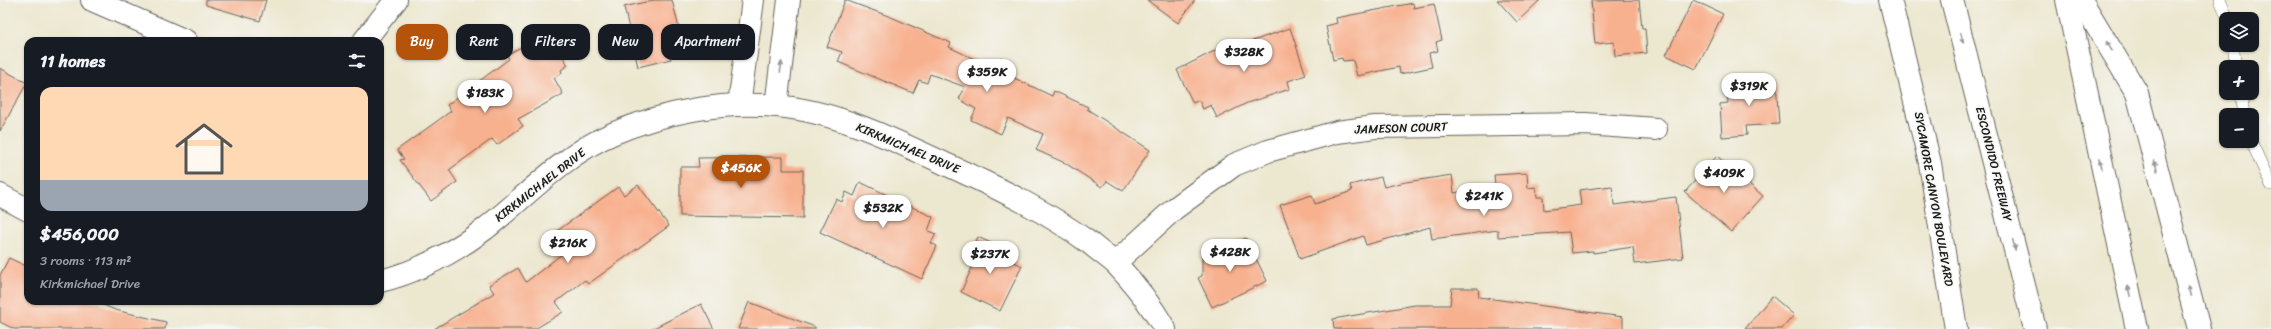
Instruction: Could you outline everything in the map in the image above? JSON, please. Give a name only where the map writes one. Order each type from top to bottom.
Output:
[{"type":"main road","points":[[92,0],[177,37]]},
{"type":"main road","points":[[367,37],[396,0]]},
{"type":"main road","points":[[739,105],[753,0]]},
{"type":"main road","points":[[776,106],[789,0]]},
{"type":"main road","name":"SYCAMORE CANYON BOULEVARD","points":[[1890,0],[1930,163],[1956,329]]},
{"type":"main road","name":"ESCONDIDO FREEWAY","points":[[1952,0],[2035,329]]},
{"type":"main road","points":[[2067,0],[2137,329]]},
{"type":"main road","points":[[2081,0],[2137,93],[2199,329]]},
{"type":"main road","name":"KIRKMICHAEL DRIVE","points":[[384,281],[418,269],[458,248],[486,228],[537,184],[584,149],[611,134],[687,111],[739,105],[776,106],[805,110],[872,130],[998,188],[1067,226],[1115,262],[1149,302],[1165,329]]},
{"type":"main road","name":"JAMESON COURT","points":[[1115,262],[1174,209],[1234,165],[1290,144],[1337,132],[1375,127],[1585,124],[1656,129]]},
{"type":"main road","points":[[0,196],[24,208]]},
{"type":"lane","points":[[2220,0],[2225,12]]},
{"type":"lane","points":[[2254,148],[2271,185]]},
{"type":"building","points":[[206,0],[266,0],[260,21],[206,5]]},
{"type":"building","points":[[654,0],[672,0],[678,24],[661,24],[661,60],[667,60],[638,67],[636,60],[653,60],[653,24],[628,24],[624,7]]},
{"type":"building","points":[[845,0],[891,17],[951,43],[949,47],[1052,96],[1054,91],[1088,107],[1087,109],[1150,150],[1123,191],[1107,181],[1102,187],[1065,163],[1036,150],[1043,134],[1008,118],[1001,134],[971,120],[976,109],[959,99],[965,87],[930,74],[927,83],[919,80],[913,93],[838,62],[842,52],[827,47]]},
{"type":"building","points":[[1147,0],[1195,0],[1178,23]]},
{"type":"building","points":[[1497,0],[1540,0],[1517,22]]},
{"type":"building","points":[[1639,0],[1642,28],[1645,28],[1647,53],[1615,56],[1614,42],[1595,44],[1591,1]]},
{"type":"building","points":[[1693,0],[1723,14],[1696,69],[1666,55]]},
{"type":"building","points":[[1413,3],[1414,8],[1434,4],[1442,40],[1436,42],[1438,51],[1429,53],[1432,67],[1400,74],[1399,67],[1357,76],[1353,60],[1343,61],[1342,58],[1333,60],[1326,26],[1337,23],[1336,18]]},
{"type":"building","points":[[1290,28],[1306,75],[1288,81],[1290,89],[1247,103],[1217,118],[1211,105],[1203,109],[1199,100],[1193,103],[1177,70],[1220,48],[1221,52]]},
{"type":"building","points":[[521,47],[521,60],[565,60],[568,65],[561,70],[562,73],[554,78],[563,94],[518,119],[523,126],[497,145],[492,139],[449,170],[457,182],[431,201],[400,160],[404,159],[397,150],[451,111],[447,105],[508,60],[513,60],[513,52]]},
{"type":"building","points":[[0,68],[24,81],[24,88],[0,131]]},
{"type":"building","points":[[1776,81],[1779,124],[1746,126],[1747,135],[1722,137],[1720,104],[1728,103],[1726,84]]},
{"type":"building","points":[[1717,156],[1763,196],[1731,232],[1685,192]]},
{"type":"building","points":[[783,157],[783,170],[803,170],[803,218],[680,216],[680,167],[699,167],[698,158]]},
{"type":"building","points":[[1527,173],[1528,188],[1536,187],[1537,197],[1543,197],[1544,210],[1581,205],[1579,190],[1612,186],[1614,205],[1676,197],[1683,258],[1635,264],[1633,247],[1593,253],[1593,251],[1572,253],[1569,232],[1498,237],[1498,230],[1432,239],[1430,227],[1366,245],[1363,236],[1300,259],[1280,205],[1312,195],[1315,204],[1352,191],[1350,185],[1381,177],[1384,187],[1452,175],[1454,193],[1495,186],[1494,175]]},
{"type":"building","points":[[860,182],[933,217],[928,231],[936,234],[931,243],[937,246],[922,279],[820,232],[836,199],[842,202],[846,192],[854,196]]},
{"type":"building","points":[[638,185],[669,226],[588,284],[585,280],[556,302],[563,312],[535,329],[434,329],[494,293],[489,285],[518,268],[526,282],[562,254],[560,251],[568,246],[557,231],[618,187],[624,195]]},
{"type":"building","points":[[978,237],[1008,251],[1005,257],[1022,266],[1000,311],[961,292],[974,263],[968,260]]},
{"type":"building","points":[[1246,238],[1267,281],[1212,307],[1198,278],[1202,276],[1202,258]]},
{"type":"building","points":[[9,258],[24,265],[24,305],[103,305],[115,310],[166,322],[165,329],[14,329],[0,322],[0,275]]},
{"type":"building","points":[[1452,288],[1478,288],[1479,297],[1623,317],[1623,329],[1334,329],[1333,319],[1415,305],[1450,305]]},
{"type":"building","points":[[1772,296],[1794,315],[1782,329],[1745,329]]},
{"type":"building","points":[[749,302],[815,327],[815,329],[738,329]]},
{"type":"building","points":[[701,304],[714,329],[652,329]]}]
